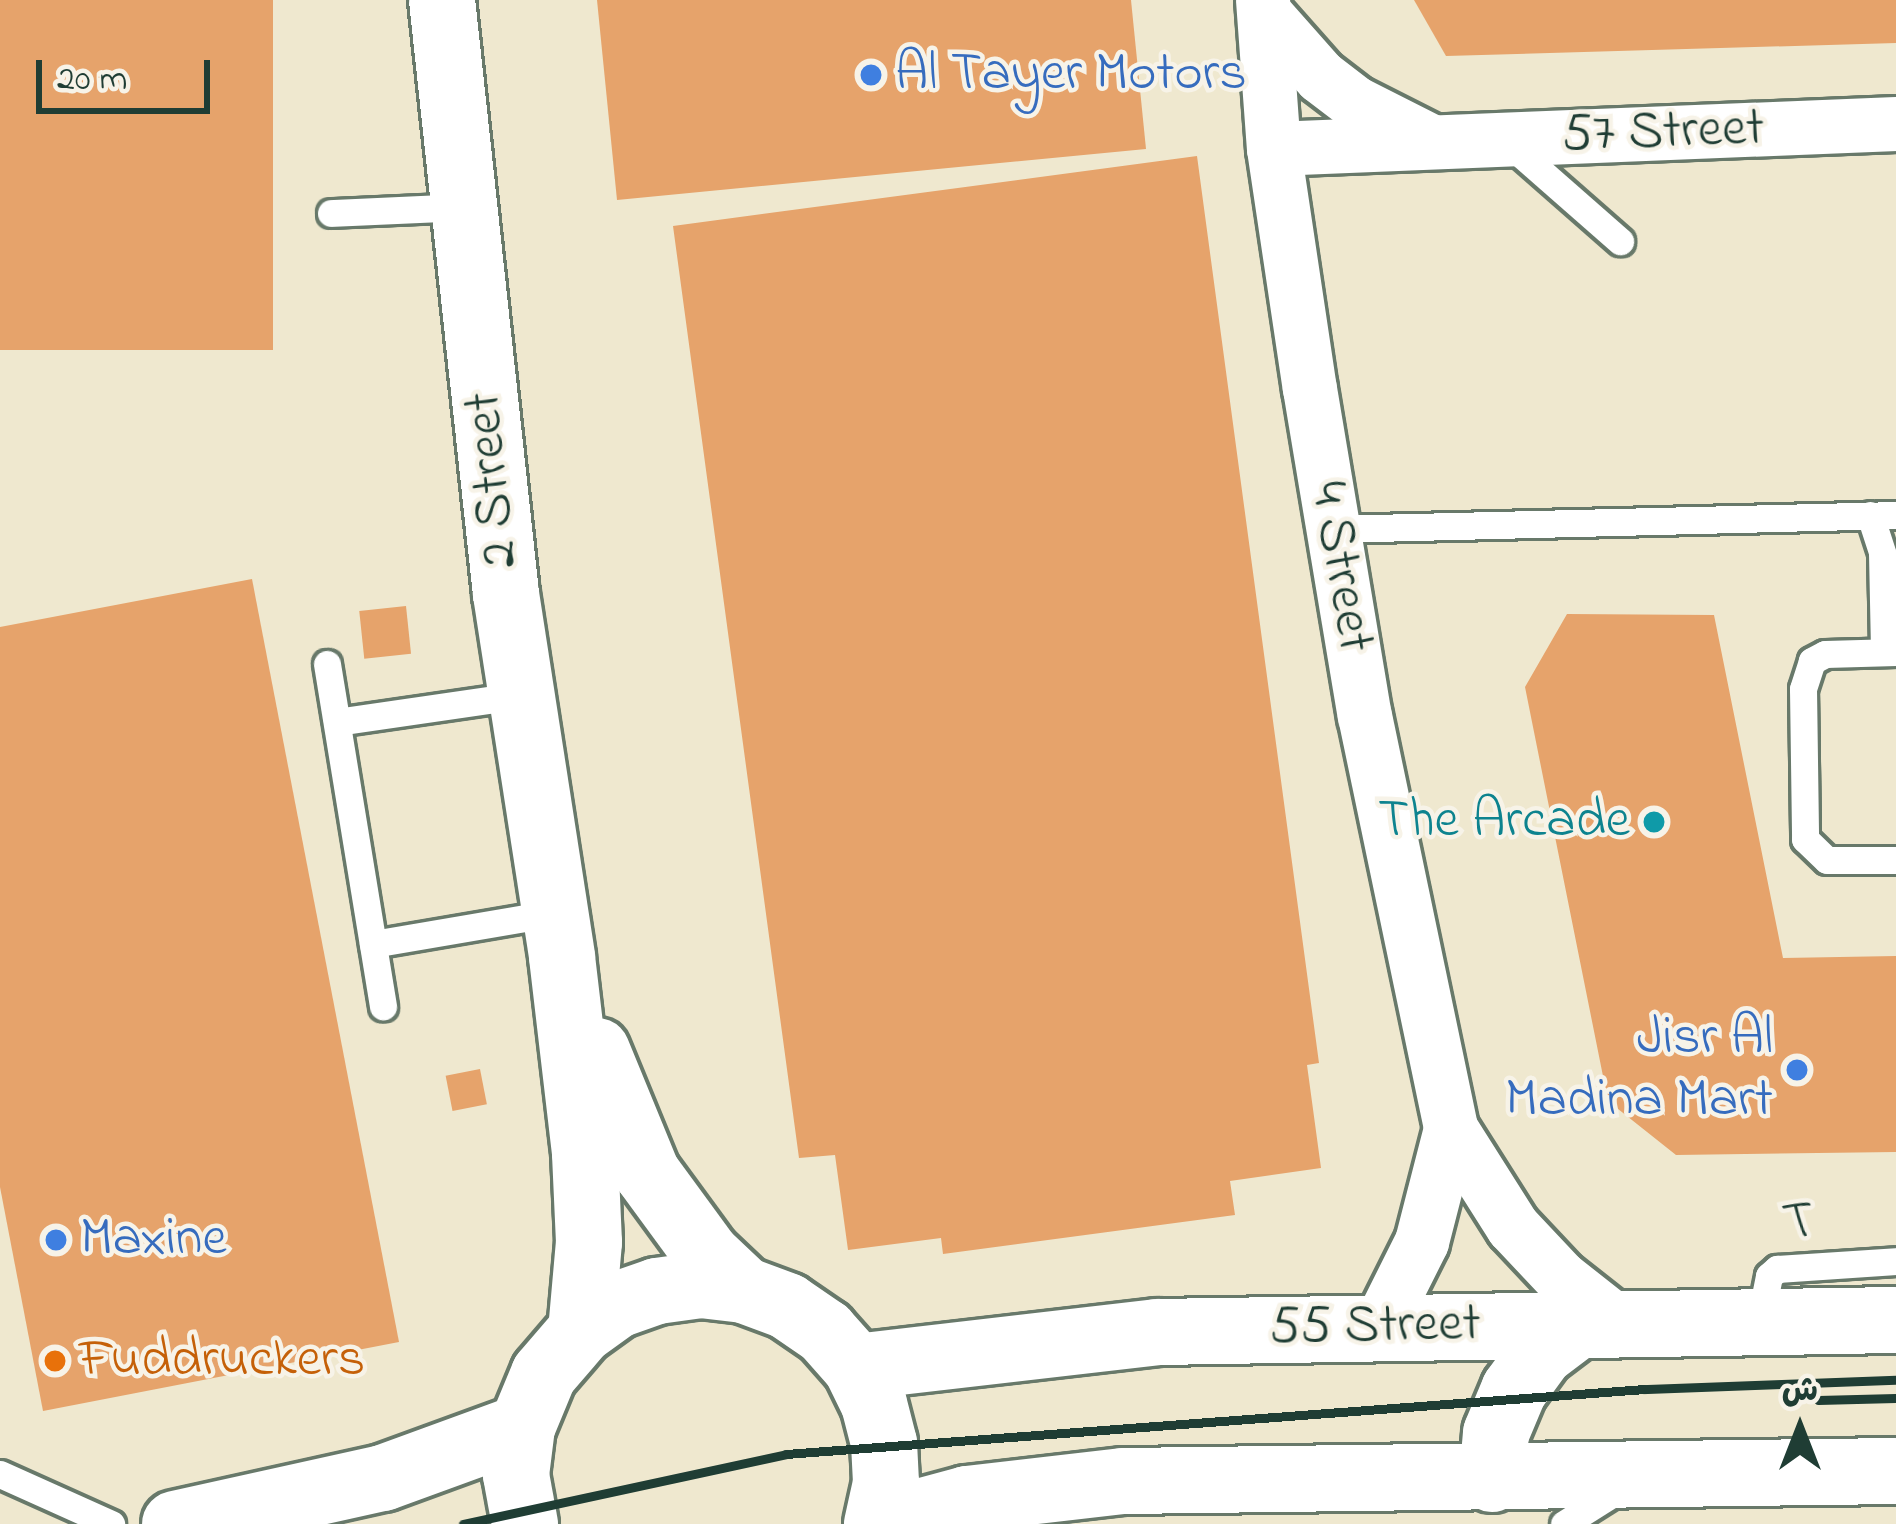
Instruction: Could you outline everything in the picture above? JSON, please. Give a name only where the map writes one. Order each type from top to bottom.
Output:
[{"type":"street","name":"2 Street","points":[[442,0],[462,207],[522,695],[590,1197],[580,1330]]},
{"type":"street","points":[[1264,7],[1338,90],[1430,141]]},
{"type":"street","name":"4 Street","points":[[1264,7],[1274,149],[1333,529],[1365,716],[1451,1130],[1513,1227],[1598,1323]]},
{"type":"street","name":"57 Street","points":[[1274,149],[1896,124]]},
{"type":"street","name":"2 Street","points":[[558,935],[647,1173],[707,1255],[744,1290]]},
{"type":"street","name":"4 Street","points":[[1380,1326],[1422,1242],[1451,1130]]},
{"type":"street","points":[[525,1524],[516,1474],[522,1427],[544,1374],[580,1330],[616,1305],[657,1291],[701,1285],[744,1290],[806,1319],[856,1367],[874,1404],[884,1443],[886,1483],[878,1523],[967,1499],[1101,1483],[1896,1471]]},
{"type":"street","name":"55 Street","points":[[856,1367],[1157,1333],[1896,1320]]},
{"type":"street","points":[[1492,1479],[1496,1433],[1514,1390],[1541,1353],[1598,1323]]},
{"type":"street","points":[[175,1524],[383,1478],[522,1427]]},
{"type":"lane","points":[[1503,138],[1620,241]]},
{"type":"lane","points":[[331,213],[462,207]]},
{"type":"lane","points":[[1333,529],[1883,515],[1890,652],[1825,654],[1804,674],[1804,824],[1805,839],[1826,860],[1896,860]]},
{"type":"lane","points":[[327,664],[383,1006]]},
{"type":"lane","points":[[337,722],[522,695]]},
{"type":"lane","points":[[373,944],[558,935]]},
{"type":"lane","name":"T","points":[[1759,1325],[1769,1276],[1777,1269],[1896,1261]]},
{"type":"lane","points":[[0,1474],[110,1524]]},
{"type":"lane","points":[[1564,1524],[1637,1477]]},
{"type":"building","points":[[0,0],[273,0],[273,350],[0,350]]},
{"type":"building","name":"Al Tayer Motors","points":[[597,0],[1131,0],[1146,149],[617,200]]},
{"type":"building","points":[[1414,0],[1896,0],[1896,43],[1446,56]]},
{"type":"building","points":[[1197,156],[1319,1063],[1307,1065],[1321,1168],[1230,1181],[1235,1215],[943,1254],[941,1238],[848,1250],[835,1155],[799,1158],[673,226]]},
{"type":"building","points":[[252,579],[399,1342],[43,1411],[0,1187],[0,627]]},
{"type":"building","points":[[406,606],[411,654],[364,659],[359,611]]},
{"type":"building","name":"The Arcade","points":[[1567,614],[1714,615],[1783,958],[1896,956],[1896,1152],[1676,1155],[1608,1101],[1525,687]]},
{"type":"building","points":[[480,1069],[487,1104],[453,1111],[446,1076]]},
{"type":"railway","points":[[463,1524],[786,1454],[1645,1389],[1896,1380]]},
{"type":"railway","points":[[1818,1400],[1896,1398]]},
{"type":"place","name":"Al Tayer Motors","points":[[871,75]]},
{"type":"place","name":"The Arcade","points":[[1654,822]]},
{"type":"place","name":"Jisr Al Madina Mart","points":[[1797,1070]]},
{"type":"place","name":"Maxine","points":[[56,1240]]},
{"type":"place","name":"Fuddruckers","points":[[55,1361]]}]
